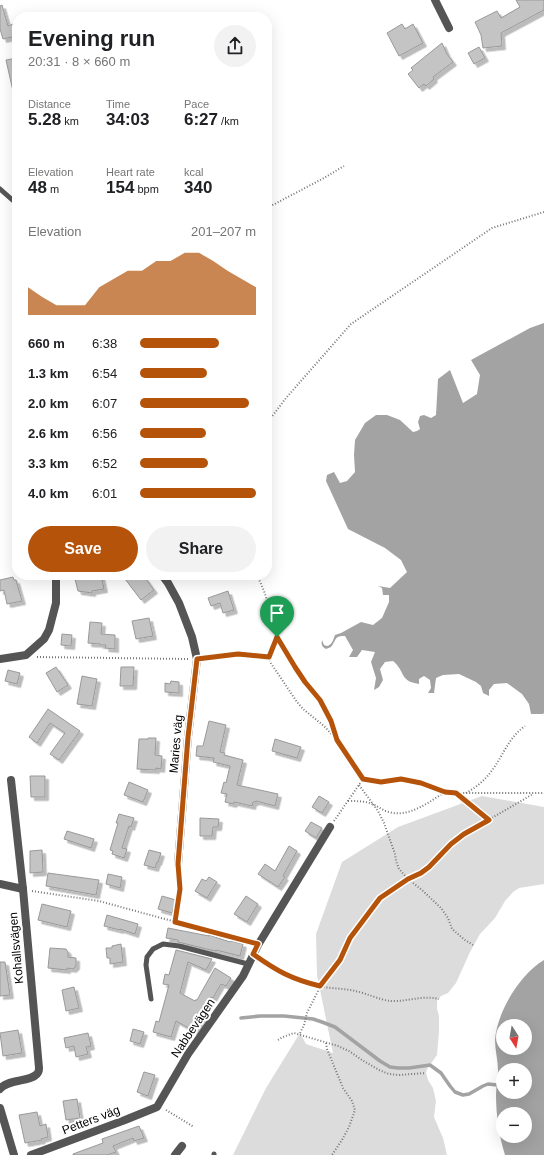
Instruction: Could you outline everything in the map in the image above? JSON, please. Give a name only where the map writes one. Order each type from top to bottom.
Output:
[{"type":"street","points":[[436,0],[449,28]]},
{"type":"street","points":[[0,659],[26,655],[44,639],[49,630],[56,603],[56,580]]},
{"type":"street","name":"Maries väg","points":[[166,580],[179,603],[192,637],[197,659],[188,737],[178,864]]},
{"type":"street","name":"Kohallsvägen","points":[[0,1089],[1,1086],[8,1083],[33,1077],[37,1074],[39,1068],[23,889],[11,780]]},
{"type":"street","name":"Nabbevägen","points":[[158,1105],[188,1054],[243,976],[258,944],[330,827]]},
{"type":"street","points":[[0,884],[23,889]]},
{"type":"street","name":"Petters väg","points":[[31,1155],[154,1108],[158,1105]]},
{"type":"street","points":[[0,1108],[14,1155]]},
{"type":"street","points":[[175,1155],[182,1146]]},
{"type":"lane","points":[[0,189],[12,200]]},
{"type":"lane","points":[[151,999],[146,957],[153,949],[164,944],[179,946],[248,964]]},
{"type":"path","points":[[272,205],[344,166]]},
{"type":"path","points":[[272,416],[286,398],[351,324],[492,228],[544,212]]},
{"type":"path","points":[[259,580],[276,625],[277,637],[305,682],[320,700],[331,721],[337,740]]},
{"type":"path","points":[[277,637],[269,657],[273,667],[303,709],[324,726],[337,740],[363,779],[381,782],[395,779],[408,780],[445,792],[465,794],[544,793]]},
{"type":"path","points":[[26,655],[42,657],[197,659],[238,654],[269,657]]},
{"type":"path","points":[[465,794],[490,773],[510,740],[525,726]]},
{"type":"path","points":[[330,827],[363,779]]},
{"type":"path","points":[[359,785],[378,811],[384,823],[399,869],[408,879],[441,908],[448,918],[452,929],[473,945]]},
{"type":"path","points":[[348,801],[364,801],[388,812],[402,814],[421,806],[445,792]]},
{"type":"path","points":[[456,793],[489,820]]},
{"type":"path","points":[[300,1034],[307,1013],[320,986],[340,960],[350,938],[380,898],[429,867],[443,851],[464,834],[534,793]]},
{"type":"path","points":[[175,922],[180,889],[178,864]]},
{"type":"path","points":[[23,889],[100,901],[258,944]]},
{"type":"path","points":[[253,954],[275,969],[303,982],[354,991],[390,1001],[429,997],[439,999]]},
{"type":"path","points":[[278,1040],[294,1033],[338,1046],[389,1074],[399,1075],[426,1073]]},
{"type":"path","points":[[325,1042],[343,1088],[352,1101],[355,1110],[349,1127],[332,1155]]},
{"type":"path","points":[[158,1105],[194,1127]]},
{"type":"shaded area","points":[[544,323],[544,713],[531,714],[529,704],[522,694],[507,683],[494,684],[489,690],[489,696],[483,693],[481,686],[476,682],[459,674],[443,675],[436,678],[434,693],[428,693],[431,688],[430,680],[424,676],[419,679],[419,684],[408,681],[393,661],[385,662],[380,669],[383,680],[379,687],[374,690],[376,678],[371,662],[375,652],[362,650],[357,657],[349,657],[353,650],[345,636],[337,637],[331,647],[326,649],[322,646],[322,640],[324,645],[330,645],[335,635],[361,622],[373,625],[382,618],[389,602],[389,595],[383,595],[382,588],[378,586],[390,588],[407,572],[401,560],[385,548],[348,529],[326,481],[327,475],[334,472],[340,483],[347,481],[355,472],[355,440],[365,423],[376,415],[387,415],[400,420],[413,432],[417,431],[420,429],[418,422],[420,416],[424,415],[431,418],[436,415],[438,379],[450,370],[463,403],[477,394],[480,375],[471,360],[530,328]]},
{"type":"shaded area","points":[[482,796],[544,807],[544,884],[519,888],[513,892],[505,901],[495,918],[480,934],[456,983],[448,993],[441,996],[437,1001],[439,1031],[437,1055],[427,1069],[426,1073],[433,1088],[436,1101],[434,1117],[443,1138],[447,1155],[233,1155],[266,1088],[300,1033],[306,1044],[333,1053],[317,975],[316,934],[342,862],[398,827]]},
{"type":"shaded area","points":[[544,960],[544,1155],[505,1155],[502,1143],[532,1143],[532,1107],[497,1107],[496,1099],[532,1099],[532,1063],[497,1063],[496,1055],[532,1055],[532,1019],[500,1019],[511,995],[526,974]]},
{"type":"building","points":[[516,0],[544,0],[544,10],[501,33],[502,46],[483,48],[481,35],[475,22],[497,11],[501,18],[520,7]]},
{"type":"building","points":[[2,5],[8,26],[12,24],[12,37],[3,39],[0,29],[0,6]]},
{"type":"building","points":[[402,24],[405,29],[413,24],[423,43],[399,56],[387,33]]},
{"type":"building","points":[[442,43],[453,62],[433,77],[434,79],[426,86],[424,84],[419,88],[408,74],[413,70],[411,68]]},
{"type":"building","points":[[479,47],[485,58],[474,64],[468,53]]},
{"type":"building","points":[[12,59],[12,87],[6,60]]},
{"type":"building","points":[[12,577],[12,580],[16,580],[22,601],[7,604],[4,590],[0,591],[0,580]]},
{"type":"building","points":[[75,580],[102,580],[104,589],[92,591],[92,593],[78,591]]},
{"type":"building","points":[[126,580],[147,580],[154,590],[141,600]]},
{"type":"building","points":[[228,591],[234,610],[223,613],[220,603],[211,606],[208,598]]},
{"type":"building","points":[[149,618],[153,636],[136,639],[132,621]]},
{"type":"building","points":[[90,622],[102,623],[101,634],[115,635],[115,649],[105,648],[106,645],[88,643]]},
{"type":"building","points":[[62,634],[72,635],[71,646],[61,645]]},
{"type":"building","points":[[56,667],[68,685],[57,692],[46,673]]},
{"type":"building","points":[[121,667],[134,667],[133,686],[120,686]]},
{"type":"building","points":[[8,670],[20,673],[17,684],[5,681]]},
{"type":"building","points":[[82,676],[97,679],[92,706],[77,704]]},
{"type":"building","points":[[171,681],[179,682],[179,693],[165,692],[165,683],[170,684]]},
{"type":"building","points":[[48,709],[80,731],[59,760],[50,754],[65,733],[50,723],[37,743],[29,737]]},
{"type":"building","points":[[209,721],[226,725],[220,752],[225,753],[224,755],[243,760],[237,785],[278,794],[275,806],[256,801],[253,802],[252,806],[234,802],[233,804],[225,802],[227,794],[221,793],[224,782],[226,783],[230,766],[213,762],[214,758],[196,756],[197,746],[203,746]]},
{"type":"building","points":[[156,738],[155,755],[162,756],[161,769],[137,769],[139,739]]},
{"type":"building","points":[[275,739],[301,747],[297,758],[272,751]]},
{"type":"building","points":[[30,776],[45,776],[45,797],[31,797]]},
{"type":"building","points":[[129,782],[148,790],[143,802],[124,795]]},
{"type":"building","points":[[319,796],[329,802],[322,813],[312,807]]},
{"type":"building","points":[[119,814],[134,818],[131,827],[129,826],[122,848],[127,849],[124,858],[112,854],[113,851],[110,850],[118,823],[116,823]]},
{"type":"building","points":[[200,818],[219,819],[218,827],[213,827],[212,836],[200,836]]},
{"type":"building","points":[[311,822],[322,828],[316,838],[305,831]]},
{"type":"building","points":[[67,831],[94,839],[91,848],[64,839]]},
{"type":"building","points":[[289,846],[297,851],[283,876],[285,877],[278,887],[258,874],[265,864],[275,871]]},
{"type":"building","points":[[42,850],[43,872],[30,873],[30,851]]},
{"type":"building","points":[[149,850],[161,853],[155,868],[144,865]]},
{"type":"building","points":[[48,873],[99,880],[96,895],[46,886]]},
{"type":"building","points":[[108,874],[122,877],[120,888],[106,884]]},
{"type":"building","points":[[209,877],[217,882],[207,898],[195,891],[202,879],[206,881]]},
{"type":"building","points":[[162,896],[176,900],[172,913],[158,909]]},
{"type":"building","points":[[246,896],[258,904],[247,922],[234,914]]},
{"type":"building","points":[[42,904],[71,911],[67,927],[38,920]]},
{"type":"building","points":[[107,915],[138,924],[135,934],[104,926]]},
{"type":"building","points":[[168,928],[209,935],[230,942],[243,944],[240,956],[166,938]]},
{"type":"building","points":[[121,944],[123,962],[110,964],[110,958],[107,958],[106,948],[112,948],[112,946]]},
{"type":"building","points":[[50,948],[66,949],[68,952],[68,957],[76,958],[76,966],[73,969],[67,968],[67,970],[48,968]]},
{"type":"building","points":[[176,950],[212,959],[206,970],[188,962],[180,993],[195,1001],[215,968],[231,978],[226,986],[221,984],[213,998],[211,997],[201,1017],[202,1018],[194,1031],[176,1021],[171,1037],[153,1032],[156,1021],[159,1022],[169,985],[163,984],[165,974],[169,975]]},
{"type":"building","points":[[0,962],[5,962],[10,995],[0,996]]},
{"type":"building","points":[[74,987],[79,1008],[66,1011],[62,990]]},
{"type":"building","points":[[133,1029],[144,1032],[140,1044],[130,1041]]},
{"type":"building","points":[[18,1030],[22,1053],[3,1056],[0,1033]]},
{"type":"building","points":[[88,1033],[91,1046],[86,1047],[88,1054],[76,1057],[74,1046],[66,1048],[64,1038]]},
{"type":"building","points":[[144,1072],[155,1075],[148,1096],[137,1092]]},
{"type":"building","points":[[77,1099],[80,1118],[66,1120],[63,1101]]},
{"type":"building","points":[[37,1112],[40,1126],[46,1124],[48,1137],[41,1139],[42,1140],[25,1143],[19,1115]]},
{"type":"building","points":[[139,1126],[144,1138],[134,1141],[133,1138],[113,1146],[116,1152],[107,1155],[73,1155],[103,1143],[102,1139]]},
{"type":"waterway","points":[[241,1018],[284,1016],[313,1019],[322,1022],[335,1027],[390,1067],[409,1068],[430,1065],[441,1073],[455,1092],[463,1095],[469,1094],[488,1084],[496,1085]]},
{"type":"route","points":[[277,637],[305,682],[320,700],[331,721],[337,740],[363,779],[381,782],[395,779],[408,780],[445,792],[456,793],[489,820],[464,834],[451,844],[429,867],[421,873],[408,879],[380,898],[350,938],[340,960],[320,986],[303,982],[275,969],[253,954],[258,944],[175,922],[180,889],[178,864],[188,737],[197,659],[238,654],[269,657],[277,637]]}]
